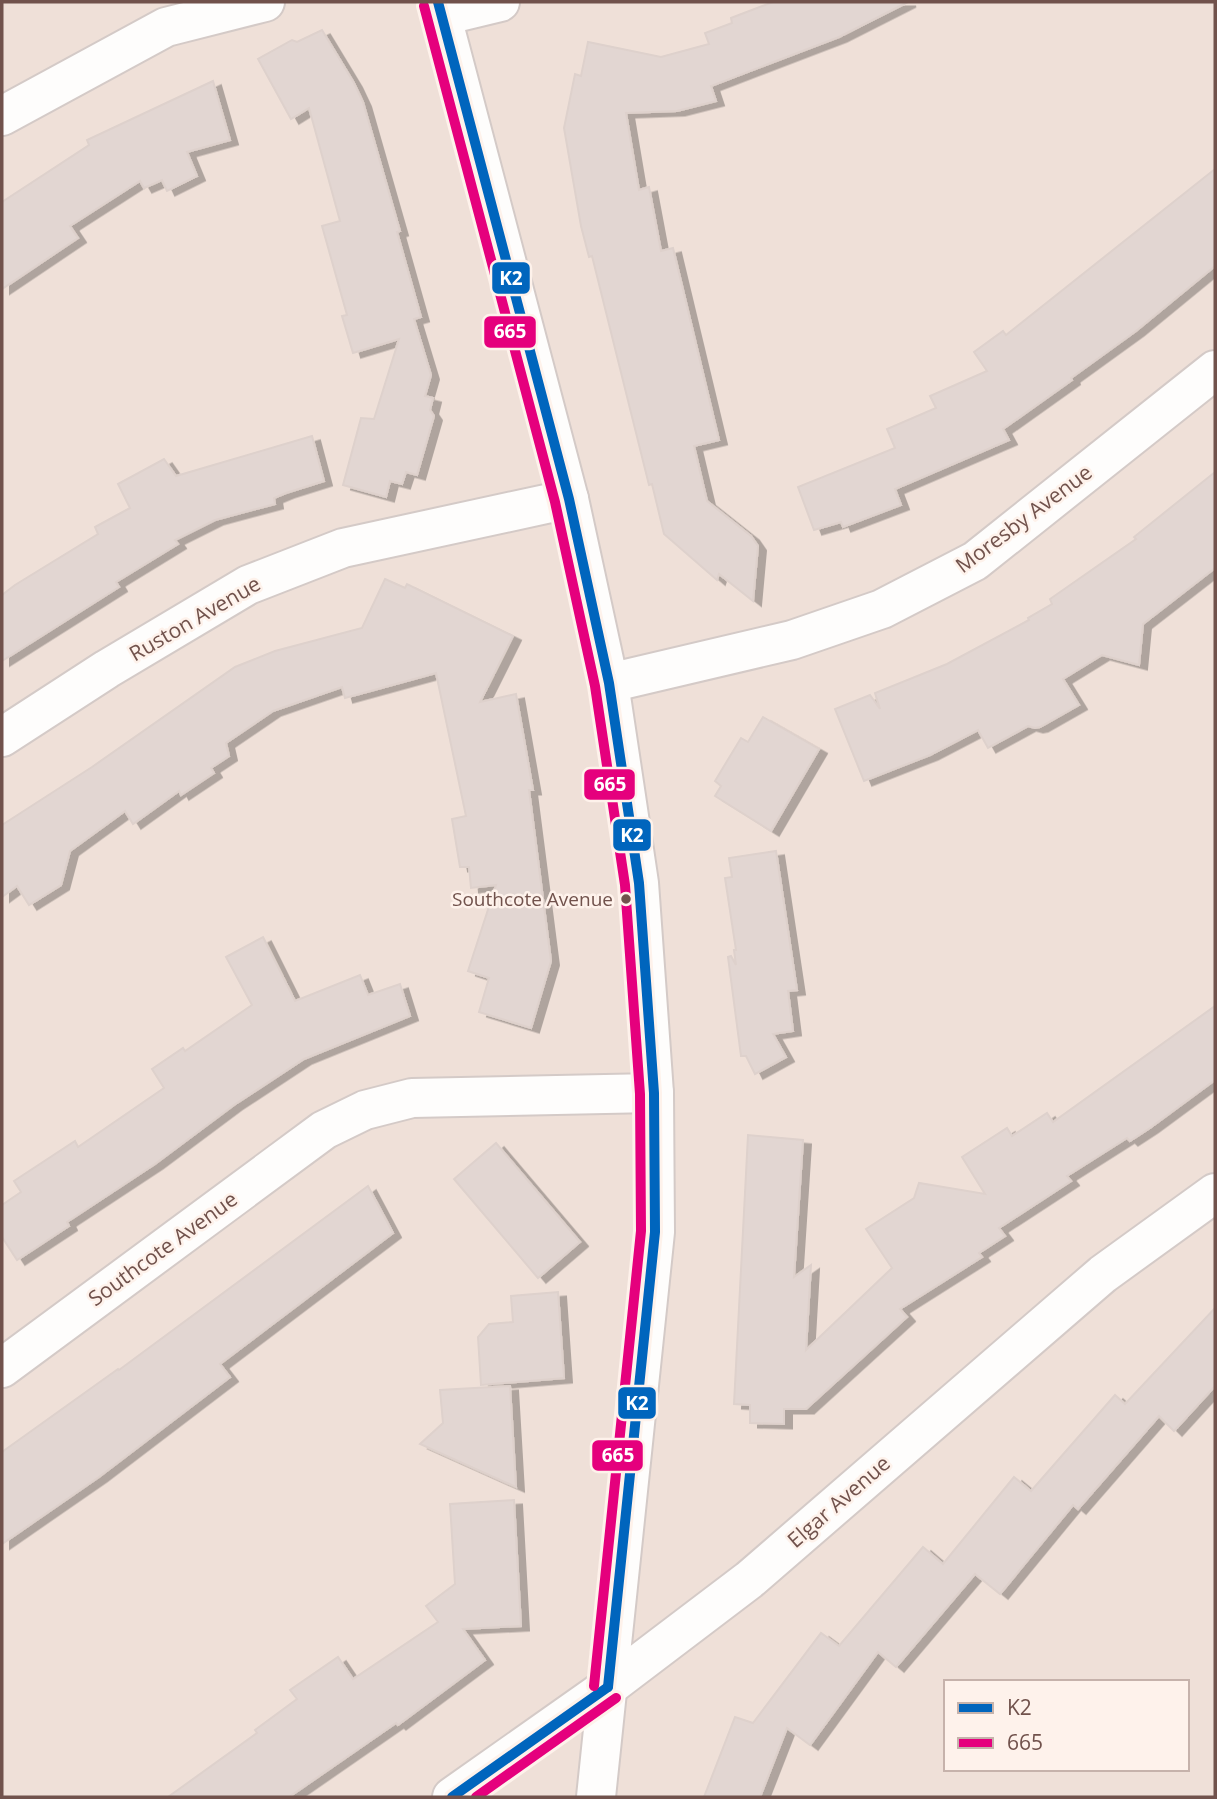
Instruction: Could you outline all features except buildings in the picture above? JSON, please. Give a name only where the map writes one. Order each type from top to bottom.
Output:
[{"type":"street","points":[[2,116],[166,27],[265,2]]},
{"type":"street","points":[[500,2],[440,9],[569,499],[609,683],[639,883],[654,1093],[655,1232],[596,1797]]},
{"type":"street","name":"Moresby Avenue","points":[[609,683],[792,640],[882,609],[975,561],[1215,370]]},
{"type":"street","name":"Ruston Avenue","points":[[2,737],[107,669],[248,585],[343,548],[569,499]]},
{"type":"street","name":"Southcote Avenue","points":[[2,1368],[324,1130],[365,1110],[412,1098],[654,1093]]},
{"type":"street","name":"Elgar Avenue","points":[[452,1797],[608,1687],[749,1580],[1103,1274],[1215,1194]]},
{"type":"shaded area","points":[[2,2],[1215,2],[1215,1797],[2,1797]]},
{"type":"transit line","name":"K2","points":[[438,2],[569,499],[609,683],[639,883],[654,1093],[655,1232],[608,1687]]},
{"type":"transit line","name":"665","points":[[424,6],[555,502],[595,686],[625,885],[640,1094],[641,1231],[594,1686]]},
{"type":"transit line","name":"K2","points":[[452,1797],[608,1687]]},
{"type":"transit line","name":"665","points":[[476,1797],[616,1698]]},
{"type":"place","name":"Southcote Avenue","points":[[626,899]]}]
